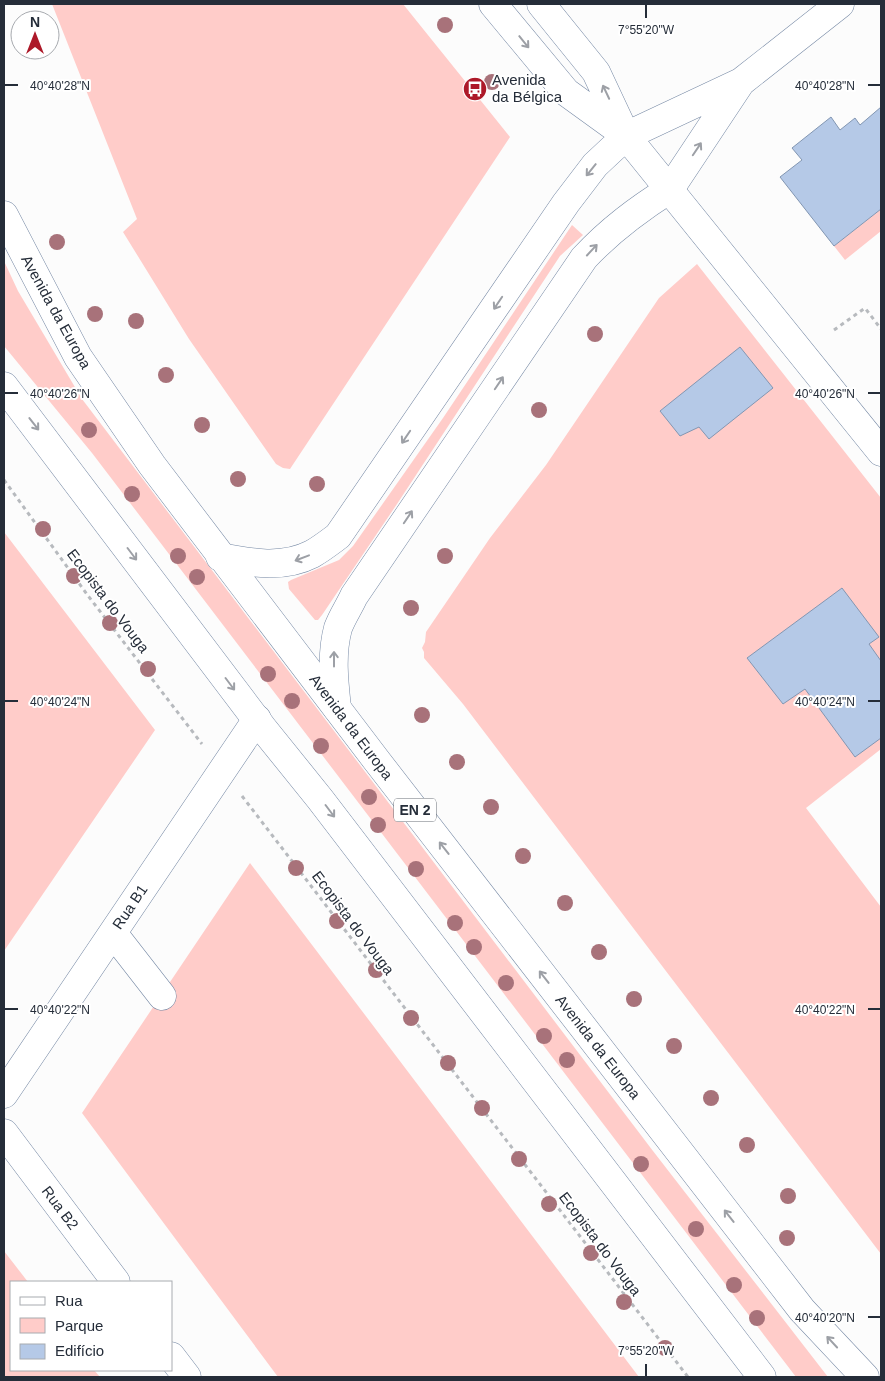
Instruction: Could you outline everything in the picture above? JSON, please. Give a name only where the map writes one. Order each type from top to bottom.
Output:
[{"type":"main road","points":[[493,4],[566,92],[626,136],[881,452]]},
{"type":"main road","points":[[541,4],[596,72],[626,136]]},
{"type":"main road","points":[[220,557],[253,564],[289,563],[313,554],[338,536],[566,203],[595,165],[626,136],[741,82],[840,4]]},
{"type":"main road","points":[[337,708],[334,650],[339,627],[354,596],[584,258],[601,240],[636,211],[670,189],[741,82]]},
{"type":"main road","name":"Avenida da Europa","points":[[4,215],[78,357],[152,466],[220,557],[802,1310],[865,1377]]},
{"type":"main road","points":[[4,386],[762,1377]]},
{"type":"main road","name":"Rua B1","points":[[4,1094],[257,719]]},
{"type":"main road","points":[[113,933],[162,996]]},
{"type":"main road","name":"Rua B2","points":[[4,1133],[115,1281]]},
{"type":"main road","points":[[172,1357],[187,1377]]},
{"type":"path","points":[[834,330],[865,308],[881,329]]},
{"type":"path","name":"Ecopista do Vouga","points":[[4,480],[90,597],[688,1377]]},
{"type":"green space","points":[[52,4],[403,4],[510,137],[290,469],[276,464],[189,339],[123,232],[137,219],[60,24],[60,10],[54,10]]},
{"type":"green space","points":[[881,209],[881,231],[845,260],[834,246]]},
{"type":"green space","points":[[572,225],[583,235],[560,256],[397,504],[322,615],[318,620],[315,620],[289,589],[288,582],[339,560],[353,546],[443,418]]},
{"type":"green space","points":[[4,261],[18,291],[82,399],[653,1151],[828,1377],[796,1377],[92,453],[4,346]]},
{"type":"green space","points":[[697,264],[881,498],[881,749],[806,808],[881,907],[881,1254],[463,704],[424,658],[422,648],[426,632],[490,538],[546,465],[659,298]]},
{"type":"green space","points":[[4,532],[155,730],[4,951]]},
{"type":"green space","points":[[250,863],[639,1377],[278,1377],[82,1113]]},
{"type":"green space","points":[[4,1251],[27,1281],[10,1281],[10,1371],[95,1371],[100,1377],[4,1377]]},
{"type":"building","points":[[881,107],[881,209],[834,246],[780,177],[802,160],[792,148],[831,117],[840,130],[855,118],[860,125]]},
{"type":"building","points":[[740,347],[773,388],[709,439],[699,427],[680,436],[660,411]]},
{"type":"building","points":[[842,588],[879,637],[869,644],[881,661],[881,738],[855,757],[805,689],[783,704],[747,658]]},
{"type":"place","name":"Avenida da Bélgica","points":[[475,89]]}]
